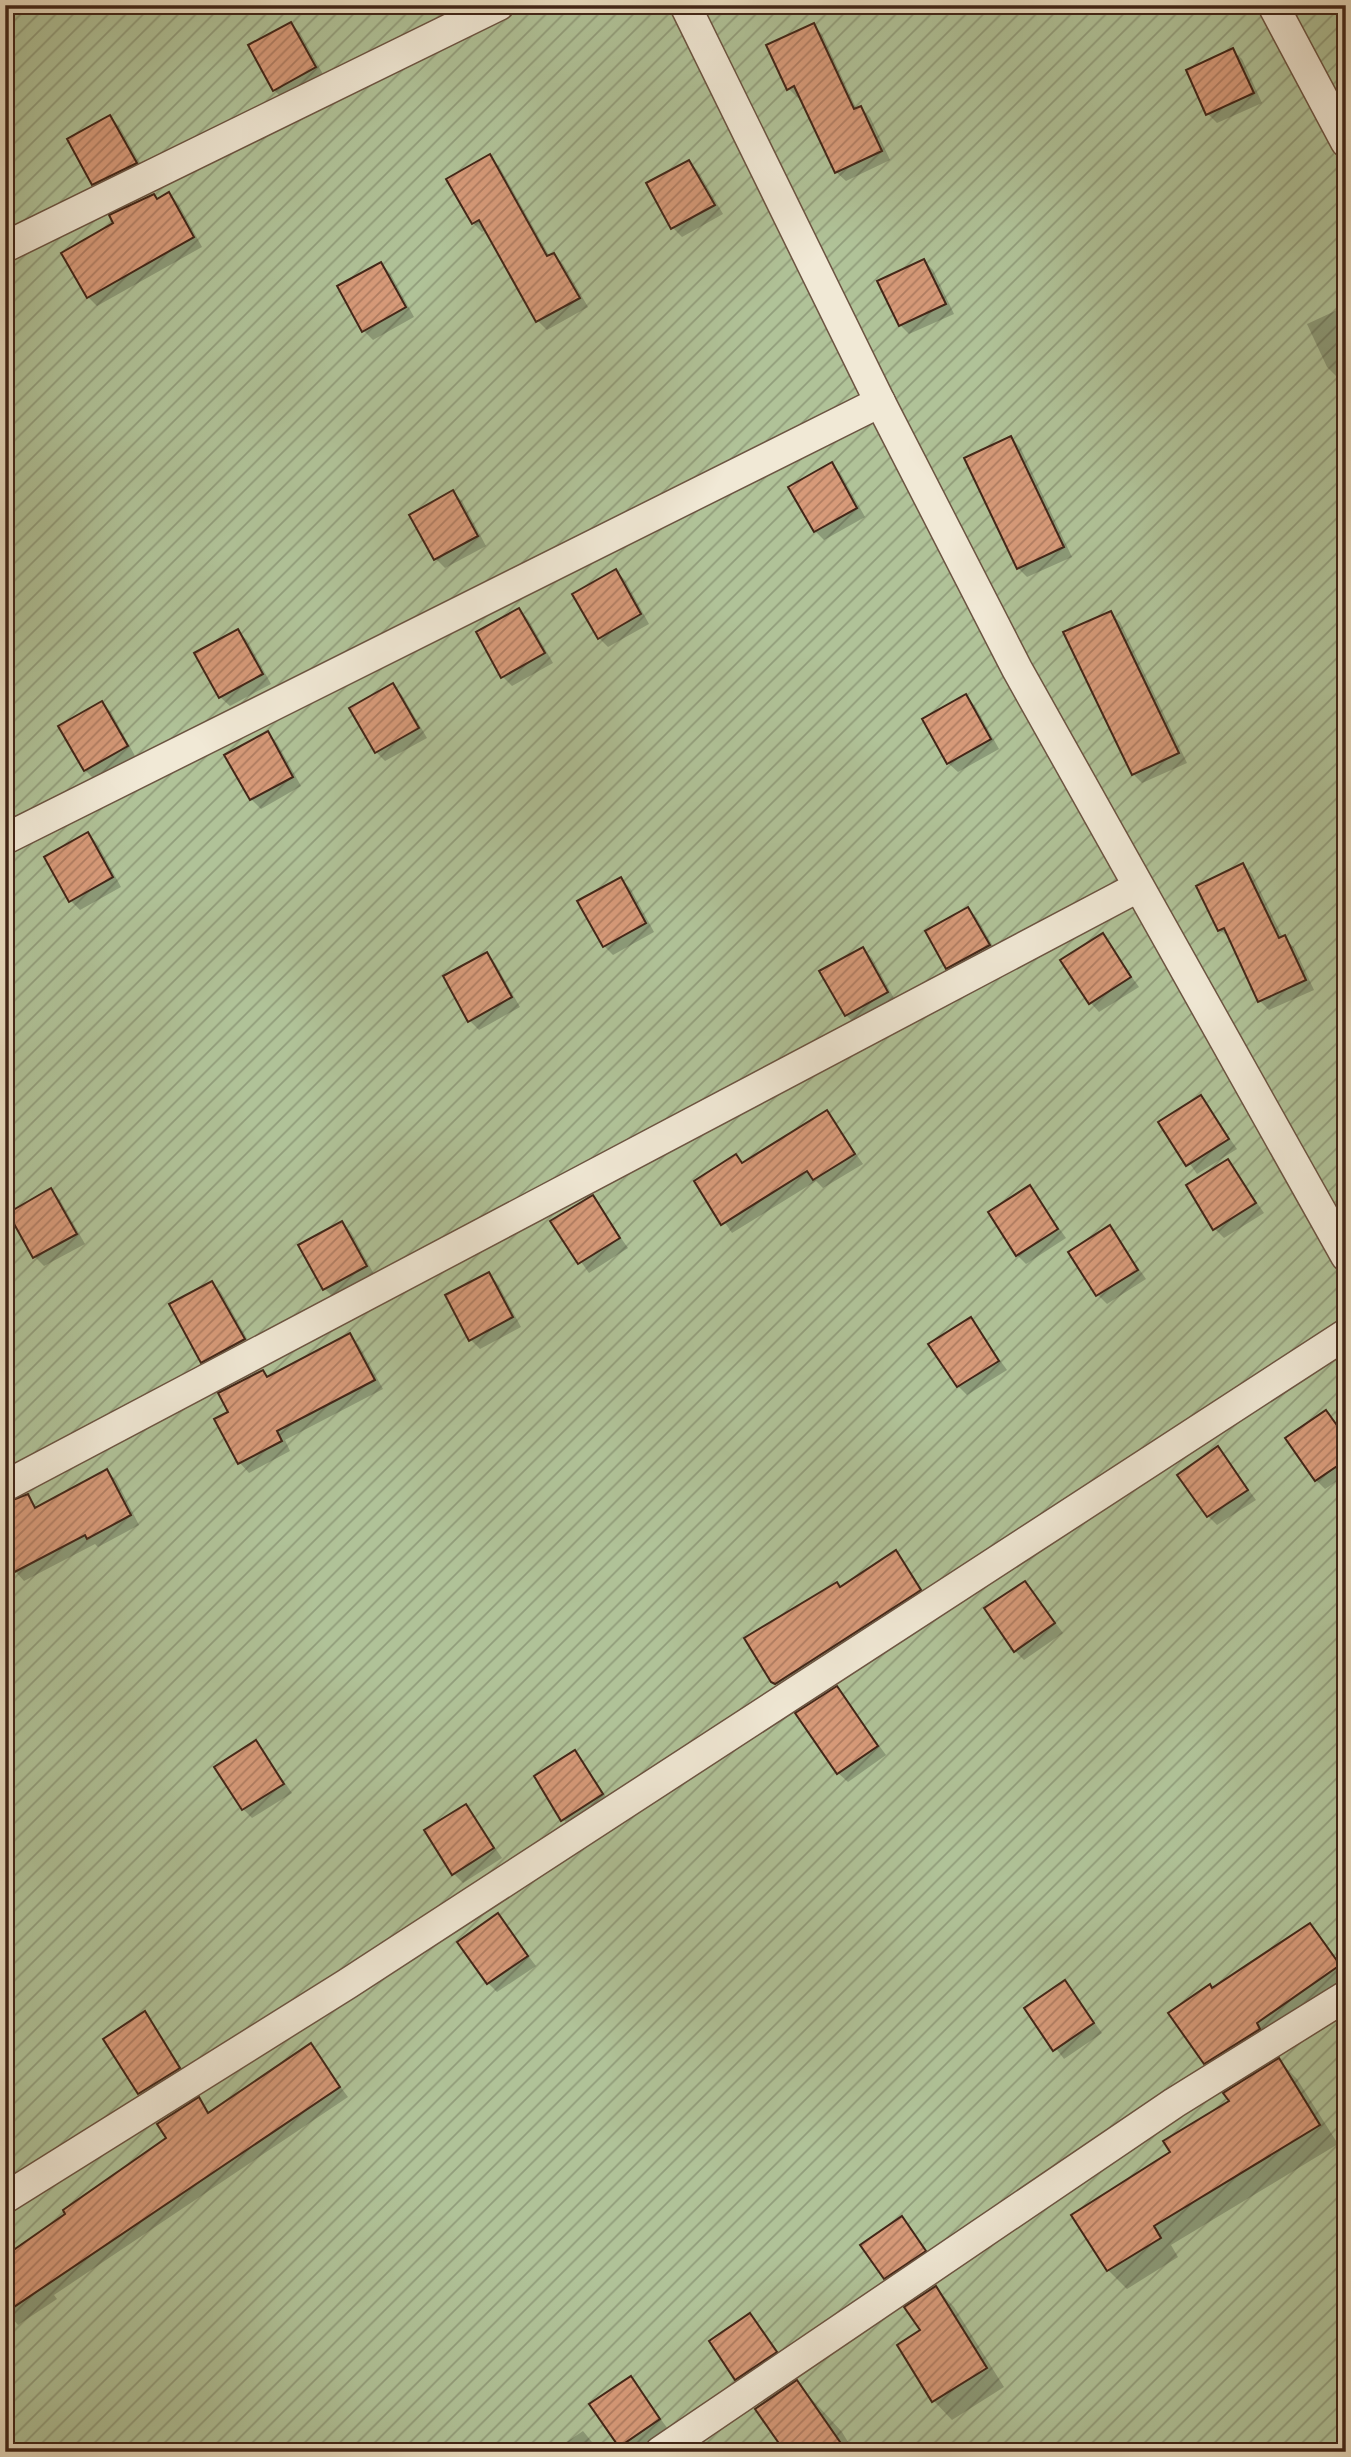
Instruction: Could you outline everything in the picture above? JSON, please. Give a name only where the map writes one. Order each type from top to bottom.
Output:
[{"type":"lane","points":[[5,247],[499,5]]},
{"type":"lane","points":[[685,5],[880,402],[1017,669],[1346,1256]]},
{"type":"lane","points":[[1273,5],[1346,142]]},
{"type":"lane","points":[[5,839],[880,402]]},
{"type":"lane","points":[[5,1486],[1138,887]]},
{"type":"lane","points":[[5,2198],[358,1977],[1346,1334]]},
{"type":"lane","points":[[660,2452],[1174,2103],[1346,1996]]},
{"type":"green space","points":[[5,5],[1346,5],[1346,2452],[5,2452]]},
{"type":"building","points":[[291,22],[316,67],[273,91],[248,45]]},
{"type":"building","points":[[814,23],[854,109],[861,106],[882,151],[835,173],[794,86],[787,90],[766,45]]},
{"type":"building","points":[[1233,48],[1254,93],[1206,115],[1186,70]]},
{"type":"building","points":[[110,115],[137,163],[92,185],[67,139]]},
{"type":"building","points":[[490,154],[547,256],[554,253],[580,298],[536,322],[479,220],[472,224],[446,179]]},
{"type":"building","points":[[689,160],[715,205],[671,229],[646,183]]},
{"type":"building","points":[[169,192],[194,237],[87,298],[61,253],[113,223],[109,215],[154,194],[157,199]]},
{"type":"building","points":[[924,259],[946,304],[899,326],[877,281]]},
{"type":"building","points":[[381,262],[406,307],[362,332],[337,286]]},
{"type":"building","points":[[1011,436],[1064,547],[1017,569],[964,458]]},
{"type":"building","points":[[832,462],[857,508],[814,532],[788,487]]},
{"type":"building","points":[[453,490],[478,536],[434,560],[409,515]]},
{"type":"building","points":[[616,569],[641,614],[598,639],[572,594]]},
{"type":"building","points":[[519,608],[545,653],[501,678],[476,632]]},
{"type":"building","points":[[1111,611],[1179,753],[1132,775],[1063,632]]},
{"type":"building","points":[[238,629],[263,674],[219,698],[194,653]]},
{"type":"building","points":[[393,683],[419,728],[375,753],[349,708]]},
{"type":"building","points":[[966,694],[991,739],[947,764],[922,719]]},
{"type":"building","points":[[102,701],[128,746],[84,771],[58,726]]},
{"type":"building","points":[[268,731],[293,777],[250,800],[224,755]]},
{"type":"building","points":[[88,832],[113,877],[69,902],[44,857]]},
{"type":"building","points":[[1243,863],[1279,938],[1285,935],[1306,980],[1258,1002],[1224,928],[1218,931],[1196,886]]},
{"type":"building","points":[[621,877],[646,923],[603,947],[577,901]]},
{"type":"building","points":[[968,907],[990,945],[946,969],[925,931]]},
{"type":"building","points":[[1103,933],[1131,977],[1089,1004],[1060,960]]},
{"type":"building","points":[[863,947],[888,992],[845,1016],[819,971]]},
{"type":"building","points":[[487,952],[512,997],[468,1022],[443,976]]},
{"type":"building","points":[[1201,1095],[1229,1139],[1186,1166],[1158,1122]]},
{"type":"building","points":[[827,1110],[855,1154],[813,1180],[807,1171],[721,1225],[694,1181],[736,1154],[742,1163]]},
{"type":"building","points":[[1228,1159],[1256,1203],[1213,1230],[1186,1185]]},
{"type":"building","points":[[1030,1185],[1058,1229],[1016,1256],[988,1212]]},
{"type":"building","points":[[51,1188],[77,1234],[33,1258],[8,1213]]},
{"type":"building","points":[[593,1195],[620,1238],[578,1264],[550,1221]]},
{"type":"building","points":[[342,1221],[367,1266],[323,1290],[298,1245]]},
{"type":"building","points":[[1110,1225],[1138,1270],[1096,1296],[1068,1252]]},
{"type":"building","points":[[489,1272],[513,1317],[469,1341],[445,1295]]},
{"type":"building","points":[[212,1281],[245,1339],[201,1363],[169,1304]]},
{"type":"building","points":[[971,1317],[999,1361],[957,1387],[928,1344]]},
{"type":"building","points":[[350,1333],[375,1380],[277,1431],[282,1441],[238,1464],[214,1419],[228,1412],[218,1393],[263,1370],[267,1377]]},
{"type":"building","points":[[1326,1410],[1346,1438],[1346,1460],[1315,1481],[1285,1438]]},
{"type":"building","points":[[1218,1446],[1248,1490],[1207,1517],[1177,1475]]},
{"type":"building","points":[[107,1469],[131,1515],[87,1539],[85,1535],[5,1577],[5,1503],[28,1494],[35,1508]]},
{"type":"building","points":[[896,1550],[921,1590],[775,1684],[771,1682],[744,1638],[837,1582],[840,1587]]},
{"type":"building","points":[[1025,1581],[1055,1623],[1014,1652],[984,1608]]},
{"type":"building","points":[[837,1686],[878,1746],[837,1774],[795,1713]]},
{"type":"building","points":[[256,1740],[284,1784],[242,1810],[214,1767]]},
{"type":"building","points":[[575,1750],[603,1794],[561,1821],[534,1776]]},
{"type":"building","points":[[466,1804],[494,1848],[452,1875],[424,1830]]},
{"type":"building","points":[[498,1913],[528,1956],[487,1984],[457,1942]]},
{"type":"building","points":[[1310,1923],[1340,1965],[1257,2023],[1260,2029],[1204,2064],[1168,2013],[1210,1984],[1212,1988]]},
{"type":"building","points":[[1065,1980],[1094,2023],[1053,2051],[1024,2008]]},
{"type":"building","points":[[145,2011],[180,2068],[138,2094],[103,2039]]},
{"type":"building","points":[[311,2043],[340,2087],[5,2313],[5,2256],[65,2214],[63,2210],[166,2138],[157,2124],[199,2097],[208,2113]]},
{"type":"building","points":[[1279,2058],[1320,2125],[1154,2226],[1161,2238],[1107,2271],[1071,2215],[1170,2152],[1163,2141],[1229,2101],[1223,2093]]},
{"type":"building","points":[[902,2216],[926,2251],[884,2279],[860,2245]]},
{"type":"building","points":[[936,2286],[987,2368],[932,2402],[897,2345],[920,2330],[904,2307]]},
{"type":"building","points":[[750,2313],[777,2352],[735,2380],[709,2341]]},
{"type":"building","points":[[631,2376],[660,2419],[619,2447],[589,2404]]},
{"type":"building","points":[[797,2380],[847,2452],[785,2452],[755,2409]]}]
